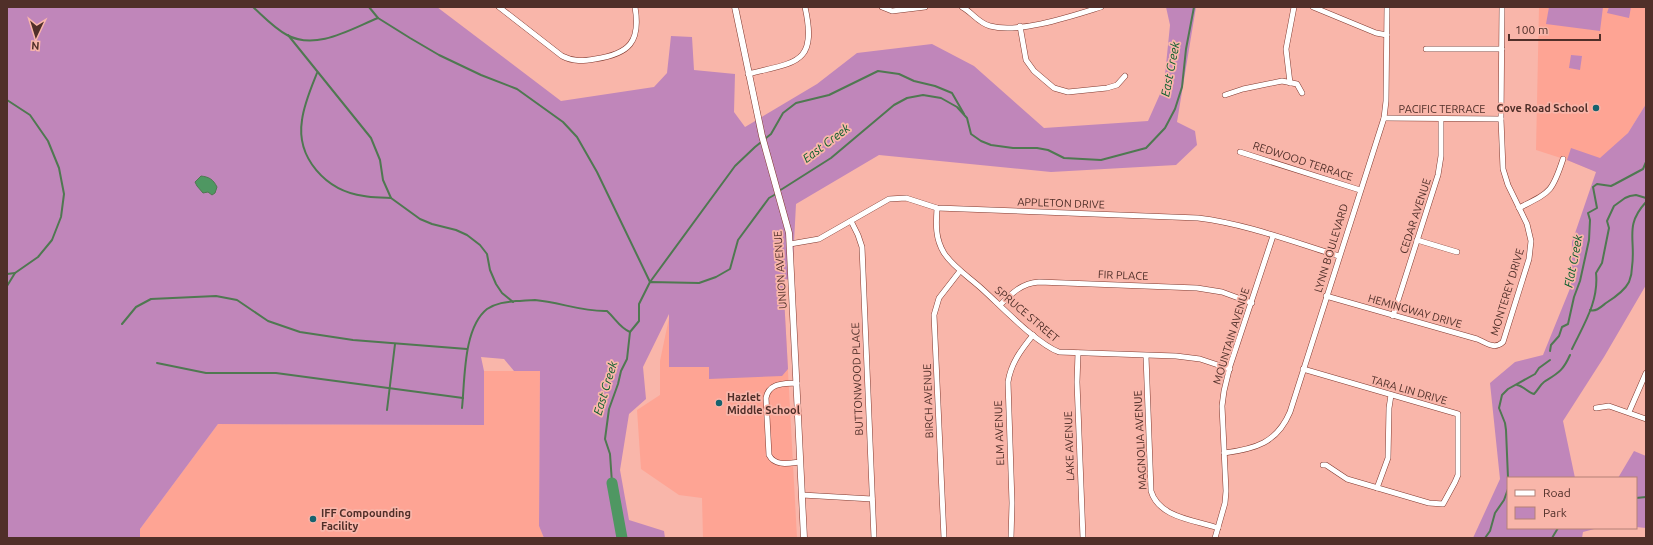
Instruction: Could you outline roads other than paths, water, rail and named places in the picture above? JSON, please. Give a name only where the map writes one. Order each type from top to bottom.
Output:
[{"type":"street","points":[[499,7],[562,56],[568,59],[581,61],[615,55],[629,46],[637,27],[635,7]]},
{"type":"street","name":"UNION AVENUE","points":[[735,7],[762,136],[789,233],[804,538]]},
{"type":"street","points":[[748,74],[788,65],[800,57],[807,48],[810,34],[805,7]]},
{"type":"street","points":[[882,7],[892,12],[925,7]]},
{"type":"street","points":[[962,7],[983,23],[998,28],[1052,22],[1101,7]]},
{"type":"street","points":[[1290,83],[1286,50],[1294,7]]},
{"type":"street","points":[[1313,7],[1376,33],[1387,35]]},
{"type":"street","name":"LYNN BOULEVARD","points":[[1224,453],[1244,451],[1255,447],[1275,435],[1288,417],[1384,118],[1386,101],[1387,7]]},
{"type":"street","name":"MONTEREY DRIVE","points":[[1498,345],[1505,339],[1530,251],[1529,231],[1508,185],[1503,169],[1501,119],[1502,7]]},
{"type":"street","points":[[1020,26],[1026,60],[1034,71],[1047,84],[1054,88],[1068,92],[1107,88],[1117,85],[1125,76]]},
{"type":"street","points":[[1426,49],[1502,50]]},
{"type":"street","points":[[1225,95],[1243,89],[1282,82],[1297,84],[1302,93]]},
{"type":"street","name":"PACIFIC TERRACE","points":[[1384,118],[1501,119]]},
{"type":"street","name":"CEDAR AVENUE","points":[[1393,316],[1439,169],[1441,156],[1441,119]]},
{"type":"street","name":"REDWOOD TERRACE","points":[[1240,152],[1360,190]]},
{"type":"street","points":[[1519,208],[1547,193],[1556,180],[1563,159]]},
{"type":"street","name":"APPLETON DRIVE","points":[[790,244],[820,239],[889,199],[906,198],[937,208],[1198,218],[1233,223],[1339,256]]},
{"type":"street","name":"SPRUCE STREET","points":[[937,208],[936,232],[939,244],[946,256],[1033,335],[1052,349],[1059,352],[1176,356],[1200,359],[1230,369]]},
{"type":"street","name":"BUTTONWOOD PLACE","points":[[851,221],[862,247],[874,538]]},
{"type":"street","name":"MOUNTAIN AVENUE","points":[[1215,538],[1225,503],[1222,406],[1224,390],[1272,236]]},
{"type":"street","points":[[1417,240],[1457,252]]},
{"type":"street","name":"BIRCH AVENUE","points":[[944,538],[934,315],[939,298],[960,270]]},
{"type":"street","name":"FIR PLACE","points":[[1000,305],[1018,288],[1029,283],[1039,282],[1197,288],[1222,292],[1252,303]]},
{"type":"street","name":"HEMINGWAY DRIVE","points":[[1326,296],[1477,339],[1493,346],[1498,345]]},
{"type":"street","name":"ELM AVENUE","points":[[1011,538],[1012,503],[1008,382],[1016,357],[1033,335]]},
{"type":"street","name":"LAKE AVENUE","points":[[1078,353],[1077,382],[1083,538]]},
{"type":"street","name":"MAGNOLIA AVENUE","points":[[1146,356],[1151,484],[1153,498],[1156,503],[1166,512],[1218,528]]},
{"type":"street","name":"TARA LIN DRIVE","points":[[1303,369],[1458,414],[1458,475],[1443,504],[1429,503],[1347,479],[1326,465],[1323,465]]},
{"type":"street","points":[[1629,412],[1646,373]]},
{"type":"street","points":[[797,383],[781,384],[772,387],[766,398],[769,456],[777,463],[800,462]]},
{"type":"street","points":[[1377,488],[1388,458],[1389,408],[1391,395]]},
{"type":"street","points":[[1596,408],[1609,406],[1646,419]]},
{"type":"street","points":[[802,495],[872,499]]},
{"type":"waterway","points":[[253,7],[269,22],[287,35],[310,41],[333,37],[378,18]]},
{"type":"waterway","points":[[369,7],[378,18],[410,38],[439,55],[481,75],[517,89],[563,122],[577,137],[597,172],[650,282],[735,166],[771,134],[783,113],[796,103],[829,95],[878,71],[899,74],[914,81],[935,86],[952,93],[964,114]]},
{"type":"waterway","name":"East Creek","points":[[779,191],[831,158],[894,105],[907,98],[923,95],[941,98],[957,107],[967,118],[971,134],[981,141],[991,145],[1013,148],[1037,148],[1048,150],[1064,158],[1101,160],[1146,148],[1165,128],[1175,109],[1182,87],[1186,49],[1194,7]]},
{"type":"waterway","points":[[288,35],[371,138],[380,160],[383,180],[391,198],[420,219],[432,224],[456,230],[467,235],[480,245],[487,254],[490,270],[496,284],[502,293],[513,302]]},
{"type":"waterway","points":[[317,73],[306,102],[302,120],[301,134],[309,159],[316,170],[326,180],[337,187],[350,193],[364,196],[391,198]]},
{"type":"waterway","points":[[7,100],[30,115],[48,141],[59,168],[64,194],[61,217],[52,240],[38,257],[15,273],[7,286]]},
{"type":"waterway","name":"Flat Creek","points":[[1550,351],[1551,345],[1559,336],[1562,327],[1568,324],[1574,297],[1580,281],[1589,240],[1590,220],[1588,213],[1597,208],[1593,187],[1597,184],[1611,186],[1643,169],[1646,162]]},
{"type":"waterway","name":"East Creek","points":[[612,483],[610,454],[605,439],[609,409],[621,371],[627,359],[630,332],[639,321],[639,304],[650,282],[699,283],[716,277],[730,269],[738,240],[769,198],[776,194]]},
{"type":"waterway","points":[[1572,349],[1593,303],[1596,273],[1602,263],[1609,228],[1607,221],[1614,206],[1630,196],[1636,195],[1646,198]]},
{"type":"waterway","points":[[1590,310],[1600,308],[1619,294],[1629,282],[1632,273],[1633,226],[1635,218],[1646,202]]},
{"type":"waterway","points":[[7,274],[15,273]]},
{"type":"waterway","points":[[122,324],[136,307],[151,299],[216,296],[237,300],[268,321],[300,332],[353,340],[467,349]]},
{"type":"waterway","points":[[462,408],[469,341],[479,318],[487,309],[494,305],[516,301],[535,300],[589,310],[607,311],[620,325],[630,332]]},
{"type":"waterway","points":[[387,410],[395,344]]},
{"type":"waterway","points":[[1517,385],[1534,394],[1543,383],[1557,374],[1570,355]]},
{"type":"waterway","name":"Flat Creek","points":[[1508,477],[1506,430],[1499,408],[1502,395],[1508,389],[1535,374],[1539,368],[1550,360]]},
{"type":"waterway","points":[[157,363],[206,373],[276,373],[463,398]]},
{"type":"waterway","name":"East Creek","points":[[612,483],[622,538]]},
{"type":"waterway","name":"Flat Creek","points":[[1485,538],[1490,531],[1495,513],[1504,500],[1507,492]]},
{"type":"waterway","points":[[1637,498],[1646,497]]},
{"type":"waterway","points":[[1552,538],[1557,529]]},
{"type":"place","name":"Cove Road School","points":[[1596,108]]},
{"type":"place","name":"Hazlet Middle School","points":[[719,403]]},
{"type":"place","name":"IFF Compounding Facility","points":[[313,519]]}]
